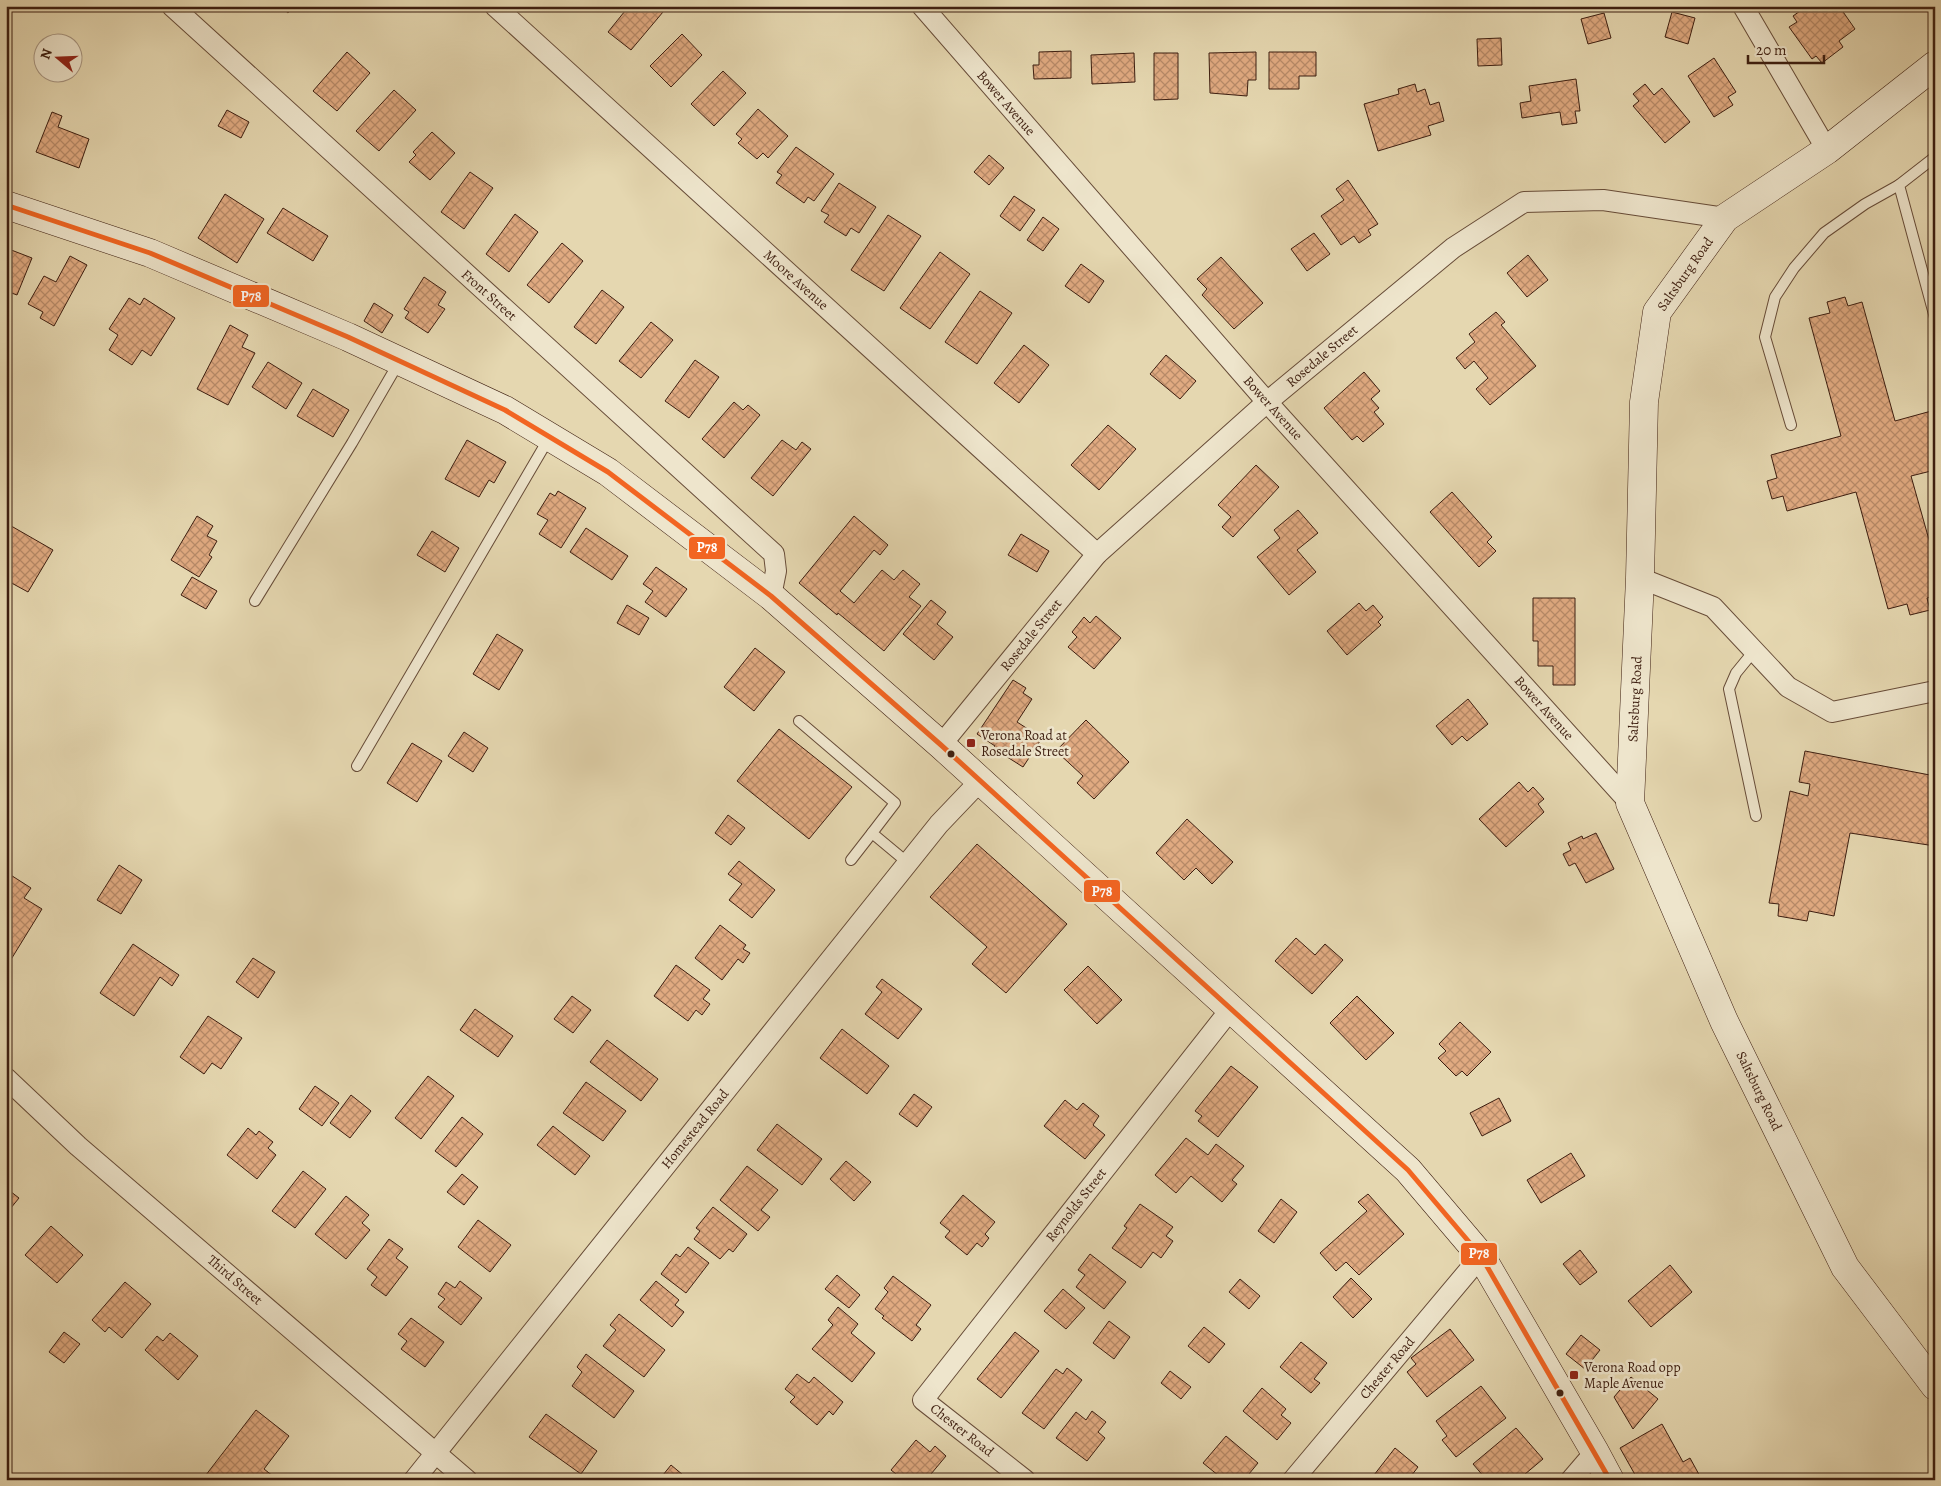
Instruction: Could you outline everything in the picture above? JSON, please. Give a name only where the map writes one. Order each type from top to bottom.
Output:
[{"type":"street","name":"Front Street","points":[[172,6],[774,554],[776,571],[771,596]]},
{"type":"street","name":"Moore Avenue","points":[[495,6],[1097,554]]},
{"type":"street","name":"Bower Avenue","points":[[922,6],[1267,402],[1630,803]]},
{"type":"street","points":[[1743,6],[1828,150]]},
{"type":"street","name":"Saltsburg Road","points":[[1935,65],[1828,150],[1725,218],[1657,312],[1644,402],[1640,578],[1630,803],[1724,1021],[1845,1267],[1935,1386]]},
{"type":"street","name":"Rosedale Street","points":[[941,745],[1097,554],[1267,402],[1453,248],[1524,202],[1603,200],[1725,218]]},
{"type":"street","points":[[6,205],[150,253],[348,337],[505,410],[608,472],[771,596],[941,745],[1408,1170],[1481,1256],[1610,1480]]},
{"type":"street","points":[[1640,578],[1713,607],[1788,687],[1832,712],[1935,691]]},
{"type":"street","name":"Homestead Road","points":[[414,1480],[939,824],[980,781]]},
{"type":"street","name":"Reynolds Street","points":[[923,1400],[1230,1010]]},
{"type":"street","name":"Third Street","points":[[6,1078],[78,1146],[467,1480]]},
{"type":"street","name":"Chester Road","points":[[1293,1480],[1481,1256]]},
{"type":"street","name":"Chester Road","points":[[923,1400],[1025,1480]]},
{"type":"street","points":[[1571,1480],[1595,1452]]},
{"type":"lane","points":[[1791,425],[1765,337],[1775,297],[1794,268],[1824,233],[1865,204],[1899,185],[1935,157]]},
{"type":"lane","points":[[1899,185],[1935,318]]},
{"type":"lane","points":[[255,601],[352,444],[400,361]]},
{"type":"lane","points":[[357,766],[550,437]]},
{"type":"lane","points":[[1754,651],[1736,673],[1729,688],[1756,816]]},
{"type":"lane","points":[[799,721],[895,803],[851,860]]},
{"type":"lane","points":[[872,833],[908,863]]},
{"type":"building","points":[[280,6],[294,6],[288,13]]},
{"type":"building","points":[[629,6],[656,6],[663,12],[631,50],[608,32]]},
{"type":"building","points":[[1807,6],[1818,6],[1819,8],[1822,6],[1839,6],[1855,29],[1839,41],[1843,47],[1822,63],[1816,56],[1812,59],[1789,27],[1797,22],[1793,16]]},
{"type":"building","points":[[1672,12],[1695,18],[1688,44],[1665,37]]},
{"type":"building","points":[[1604,13],[1611,38],[1588,44],[1581,19]]},
{"type":"building","points":[[682,34],[702,55],[671,87],[650,66]]},
{"type":"building","points":[[1501,38],[1502,65],[1478,66],[1477,39]]},
{"type":"building","points":[[1071,51],[1071,78],[1034,79],[1033,65],[1039,65],[1039,52]]},
{"type":"building","points":[[347,52],[370,73],[337,111],[313,91]]},
{"type":"building","points":[[1256,52],[1256,80],[1248,80],[1247,96],[1210,93],[1209,53]]},
{"type":"building","points":[[1269,52],[1316,52],[1316,76],[1299,76],[1299,89],[1269,89]]},
{"type":"building","points":[[1134,53],[1135,82],[1092,84],[1091,55]]},
{"type":"building","points":[[1154,53],[1178,53],[1178,99],[1154,100]]},
{"type":"building","points":[[1714,58],[1736,92],[1728,97],[1733,105],[1714,117],[1688,76]]},
{"type":"building","points":[[723,71],[746,93],[714,126],[691,104]]},
{"type":"building","points":[[1576,79],[1580,111],[1575,111],[1577,123],[1562,125],[1560,112],[1522,118],[1520,103],[1531,101],[1529,86]]},
{"type":"building","points":[[1415,84],[1417,92],[1425,89],[1430,105],[1439,102],[1444,121],[1428,126],[1431,135],[1378,151],[1364,104],[1399,94],[1398,89]]},
{"type":"building","points":[[1645,84],[1654,95],[1662,88],[1690,122],[1665,143],[1633,106],[1639,101],[1633,94]]},
{"type":"building","points":[[394,90],[416,110],[379,151],[356,131]]},
{"type":"building","points":[[758,109],[788,136],[768,158],[763,153],[757,159],[738,143],[742,139],[736,134]]},
{"type":"building","points":[[227,110],[249,122],[241,138],[218,126]]},
{"type":"building","points":[[52,112],[62,116],[58,127],[89,139],[79,168],[36,152]]},
{"type":"building","points":[[432,132],[455,153],[430,180],[409,162],[416,155],[413,152]]},
{"type":"building","points":[[796,147],[834,174],[814,201],[808,197],[804,203],[776,183],[782,175],[777,172]]},
{"type":"building","points":[[989,155],[1004,168],[989,185],[974,172]]},
{"type":"building","points":[[470,172],[493,188],[464,229],[441,212]]},
{"type":"building","points":[[1348,180],[1378,224],[1368,230],[1371,235],[1359,243],[1354,236],[1341,245],[1321,216],[1344,200],[1336,189]]},
{"type":"building","points":[[839,183],[876,207],[859,233],[851,228],[846,236],[824,222],[829,215],[821,211]]},
{"type":"building","points":[[225,194],[264,219],[237,263],[198,238]]},
{"type":"building","points":[[1014,196],[1035,210],[1020,231],[1000,216]]},
{"type":"building","points":[[283,208],[328,236],[313,261],[267,233]]},
{"type":"building","points":[[515,214],[538,232],[509,272],[486,254]]},
{"type":"building","points":[[888,215],[921,236],[884,291],[851,270]]},
{"type":"building","points":[[1043,217],[1059,229],[1043,251],[1027,240]]},
{"type":"building","points":[[1314,233],[1330,254],[1307,271],[1291,249]]},
{"type":"building","points":[[562,243],[583,261],[549,303],[527,285]]},
{"type":"building","points":[[6,248],[32,258],[17,295],[6,291]]},
{"type":"building","points":[[940,252],[970,274],[930,329],[900,308]]},
{"type":"building","points":[[1528,255],[1548,280],[1527,297],[1507,273]]},
{"type":"building","points":[[70,256],[87,265],[54,326],[40,318],[43,312],[28,304],[44,276],[56,282]]},
{"type":"building","points":[[1221,257],[1263,303],[1234,329],[1202,295],[1207,289],[1197,279]]},
{"type":"building","points":[[1081,264],[1104,281],[1089,303],[1065,286]]},
{"type":"building","points":[[424,277],[446,292],[438,305],[445,309],[428,333],[405,318],[409,312],[404,309]]},
{"type":"building","points":[[602,290],[624,307],[596,344],[574,327]]},
{"type":"building","points":[[980,291],[1012,313],[977,364],[945,342]]},
{"type":"building","points":[[1845,297],[1848,306],[1862,302],[1895,421],[1935,410],[1935,470],[1911,476],[1935,561],[1935,596],[1927,598],[1930,610],[1910,615],[1907,604],[1888,609],[1856,492],[1787,511],[1783,496],[1772,499],[1767,481],[1777,478],[1771,455],[1841,436],[1809,318],[1830,313],[1827,302]]},
{"type":"building","points":[[129,298],[140,305],[144,298],[175,318],[151,356],[142,350],[132,365],[109,350],[118,335],[109,329]]},
{"type":"building","points":[[374,303],[393,315],[382,333],[364,321]]},
{"type":"building","points":[[1496,312],[1505,322],[1501,325],[1536,366],[1490,405],[1476,389],[1488,378],[1474,361],[1465,369],[1456,358],[1475,342],[1469,334]]},
{"type":"building","points":[[651,322],[673,340],[641,378],[619,361]]},
{"type":"building","points":[[230,325],[248,335],[242,347],[255,353],[228,405],[197,389]]},
{"type":"building","points":[[1024,345],[1049,365],[1019,403],[994,383]]},
{"type":"building","points":[[1166,355],[1196,381],[1180,399],[1150,374]]},
{"type":"building","points":[[695,360],[719,377],[689,418],[665,401]]},
{"type":"building","points":[[268,362],[302,383],[286,409],[252,387]]},
{"type":"building","points":[[1364,372],[1380,391],[1371,399],[1379,408],[1374,412],[1384,424],[1363,442],[1357,436],[1352,440],[1324,408]]},
{"type":"building","points":[[313,389],[349,410],[333,437],[297,416]]},
{"type":"building","points":[[734,402],[743,410],[748,405],[760,415],[724,458],[702,439]]},
{"type":"building","points":[[1108,425],[1136,449],[1099,490],[1071,465]]},
{"type":"building","points":[[467,440],[506,462],[494,483],[489,480],[479,497],[445,479]]},
{"type":"building","points":[[782,440],[796,450],[802,442],[811,449],[773,496],[751,478]]},
{"type":"building","points":[[1256,465],[1279,487],[1233,537],[1222,527],[1231,517],[1218,505]]},
{"type":"building","points":[[558,491],[586,508],[561,548],[539,534],[548,520],[537,514],[550,493],[555,496]]},
{"type":"building","points":[[1452,492],[1492,537],[1487,542],[1496,551],[1479,567],[1430,512]]},
{"type":"building","points":[[1298,510],[1318,533],[1297,550],[1316,572],[1289,595],[1257,557],[1280,538],[1274,530]]},
{"type":"building","points":[[197,516],[213,526],[207,536],[217,541],[209,555],[212,557],[199,577],[171,560]]},
{"type":"building","points":[[854,516],[888,545],[880,555],[874,550],[840,591],[854,603],[882,570],[894,580],[903,570],[920,584],[909,597],[921,606],[884,651],[799,583]]},
{"type":"building","points":[[6,523],[53,550],[28,592],[6,580],[8,576],[6,575]]},
{"type":"building","points":[[586,528],[628,556],[612,580],[570,552]]},
{"type":"building","points":[[432,531],[459,548],[445,572],[417,555]]},
{"type":"building","points":[[1021,534],[1049,551],[1037,572],[1008,555]]},
{"type":"building","points":[[656,567],[687,589],[666,617],[645,602],[653,591],[643,584]]},
{"type":"building","points":[[192,577],[217,591],[206,609],[181,595]]},
{"type":"building","points":[[1533,598],[1575,598],[1575,685],[1553,685],[1553,666],[1538,666],[1538,641],[1533,641]]},
{"type":"building","points":[[931,600],[946,612],[937,624],[953,637],[934,660],[903,634]]},
{"type":"building","points":[[1359,603],[1366,611],[1373,605],[1383,617],[1378,622],[1381,625],[1347,655],[1327,631]]},
{"type":"building","points":[[627,605],[649,618],[639,635],[617,623]]},
{"type":"building","points":[[1096,616],[1121,638],[1094,669],[1068,647],[1077,637],[1072,632],[1084,617],[1090,623]]},
{"type":"building","points":[[497,634],[523,650],[499,690],[473,674]]},
{"type":"building","points":[[755,648],[785,672],[754,711],[724,687]]},
{"type":"building","points":[[1013,680],[1026,688],[1023,693],[1032,699],[1017,722],[1042,738],[1023,767],[993,748],[995,746],[977,734]]},
{"type":"building","points":[[1468,699],[1488,724],[1467,741],[1462,736],[1452,745],[1436,726]]},
{"type":"building","points":[[1086,720],[1129,762],[1094,799],[1077,783],[1083,776],[1056,751]]},
{"type":"building","points":[[779,729],[852,787],[809,839],[737,781]]},
{"type":"building","points":[[464,732],[488,748],[473,772],[448,756]]},
{"type":"building","points":[[412,743],[442,761],[417,802],[387,783]]},
{"type":"building","points":[[1805,751],[1935,776],[1935,846],[1850,833],[1834,916],[1809,911],[1807,921],[1778,916],[1779,904],[1769,903],[1790,791],[1808,796],[1810,784],[1799,782]]},
{"type":"building","points":[[1519,782],[1528,792],[1533,787],[1544,799],[1538,804],[1544,812],[1506,847],[1479,819]]},
{"type":"building","points":[[728,815],[745,828],[731,845],[715,833]]},
{"type":"building","points":[[1187,819],[1233,862],[1212,884],[1196,868],[1184,880],[1156,853]]},
{"type":"building","points":[[1596,833],[1614,869],[1586,883],[1575,863],[1569,866],[1563,854],[1571,850],[1568,843],[1582,836],[1583,839]]},
{"type":"building","points":[[977,844],[1067,924],[1006,993],[972,964],[987,947],[930,897]]},
{"type":"building","points":[[739,861],[775,890],[752,918],[729,900],[742,884],[728,874]]},
{"type":"building","points":[[119,865],[142,880],[121,914],[97,900]]},
{"type":"building","points":[[6,872],[31,888],[24,898],[42,909],[7,966]]},
{"type":"building","points":[[720,925],[746,945],[743,949],[750,953],[743,963],[738,959],[722,980],[695,958]]},
{"type":"building","points":[[1296,938],[1315,955],[1325,944],[1343,960],[1312,994],[1275,961]]},
{"type":"building","points":[[133,944],[179,975],[172,986],[160,977],[134,1016],[100,993]]},
{"type":"building","points":[[253,958],[275,972],[258,998],[236,982]]},
{"type":"building","points":[[676,965],[710,990],[703,999],[710,1004],[702,1015],[696,1010],[688,1021],[654,996]]},
{"type":"building","points":[[1088,966],[1122,1000],[1097,1024],[1064,990]]},
{"type":"building","points":[[882,979],[922,1009],[898,1039],[865,1014],[882,992],[876,987]]},
{"type":"building","points":[[572,996],[591,1010],[573,1033],[554,1019]]},
{"type":"building","points":[[1357,996],[1394,1033],[1366,1060],[1330,1023]]},
{"type":"building","points":[[475,1009],[513,1036],[498,1057],[460,1030]]},
{"type":"building","points":[[208,1016],[242,1038],[221,1069],[212,1063],[204,1074],[180,1057]]},
{"type":"building","points":[[1460,1022],[1491,1052],[1467,1076],[1462,1071],[1456,1076],[1438,1058],[1446,1051],[1439,1044]]},
{"type":"building","points":[[842,1029],[889,1066],[867,1094],[820,1058]]},
{"type":"building","points":[[607,1040],[658,1079],[641,1101],[590,1062]]},
{"type":"building","points":[[1231,1066],[1258,1087],[1218,1137],[1198,1121],[1202,1116],[1195,1111]]},
{"type":"building","points":[[428,1076],[454,1096],[421,1139],[395,1118]]},
{"type":"building","points":[[586,1082],[626,1111],[603,1141],[563,1113]]},
{"type":"building","points":[[315,1086],[339,1103],[322,1126],[299,1109]]},
{"type":"building","points":[[914,1094],[932,1107],[917,1127],[899,1114]]},
{"type":"building","points":[[351,1095],[371,1111],[350,1138],[330,1123]]},
{"type":"building","points":[[1499,1098],[1511,1121],[1482,1136],[1470,1113]]},
{"type":"building","points":[[1065,1100],[1077,1110],[1083,1103],[1099,1116],[1093,1125],[1105,1135],[1085,1159],[1044,1126]]},
{"type":"building","points":[[462,1117],[483,1134],[456,1167],[435,1151]]},
{"type":"building","points":[[777,1124],[822,1159],[802,1185],[757,1150]]},
{"type":"building","points":[[553,1126],[590,1156],[575,1175],[537,1145]]},
{"type":"building","points":[[248,1128],[256,1135],[259,1131],[273,1142],[268,1148],[276,1155],[257,1179],[227,1155]]},
{"type":"building","points":[[1186,1138],[1208,1155],[1216,1144],[1244,1166],[1232,1180],[1237,1184],[1222,1202],[1191,1176],[1176,1193],[1155,1175]]},
{"type":"building","points":[[1571,1153],[1585,1176],[1541,1203],[1527,1180]]},
{"type":"building","points":[[846,1161],[871,1182],[854,1201],[830,1179]]},
{"type":"building","points":[[747,1166],[778,1190],[761,1210],[770,1217],[758,1231],[720,1200]]},
{"type":"building","points":[[303,1171],[326,1189],[295,1228],[272,1211]]},
{"type":"building","points":[[462,1174],[478,1187],[464,1205],[447,1192]]},
{"type":"building","points":[[6,1188],[19,1198],[6,1214]]},
{"type":"building","points":[[1368,1194],[1404,1234],[1359,1275],[1346,1262],[1336,1271],[1320,1253],[1367,1211],[1358,1202]]},
{"type":"building","points":[[963,1195],[995,1222],[985,1234],[989,1238],[982,1247],[977,1243],[967,1255],[945,1237],[950,1231],[940,1223]]},
{"type":"building","points":[[346,1196],[369,1215],[362,1223],[370,1230],[346,1259],[315,1234]]},
{"type":"building","points":[[1281,1199],[1297,1212],[1274,1243],[1258,1231]]},
{"type":"building","points":[[1140,1204],[1173,1227],[1166,1236],[1173,1241],[1161,1258],[1153,1252],[1141,1268],[1112,1248],[1127,1228],[1124,1226]]},
{"type":"building","points":[[713,1207],[747,1234],[733,1252],[729,1249],[720,1259],[694,1239],[700,1231],[696,1228]]},
{"type":"building","points":[[478,1220],[511,1245],[490,1272],[458,1247]]},
{"type":"building","points":[[51,1226],[83,1255],[57,1283],[25,1255]]},
{"type":"building","points":[[389,1239],[403,1249],[396,1258],[408,1267],[386,1296],[371,1285],[377,1277],[367,1269]]},
{"type":"building","points":[[688,1247],[709,1263],[686,1293],[661,1274],[676,1254],[680,1257]]},
{"type":"building","points":[[1580,1250],[1597,1272],[1580,1285],[1563,1264]]},
{"type":"building","points":[[1090,1254],[1126,1282],[1104,1309],[1076,1287],[1085,1275],[1078,1270]]},
{"type":"building","points":[[1670,1265],[1692,1292],[1651,1327],[1628,1301]]},
{"type":"building","points":[[837,1275],[860,1295],[849,1308],[825,1289]]},
{"type":"building","points":[[893,1276],[931,1305],[916,1325],[921,1329],[912,1341],[882,1318],[884,1316],[875,1309],[888,1292],[884,1288]]},
{"type":"building","points":[[1351,1278],[1372,1299],[1353,1318],[1333,1297]]},
{"type":"building","points":[[1240,1279],[1260,1296],[1249,1309],[1229,1292]]},
{"type":"building","points":[[460,1281],[482,1298],[461,1325],[438,1307],[445,1299],[438,1294],[446,1282],[455,1288]]},
{"type":"building","points":[[656,1281],[679,1300],[675,1305],[684,1312],[672,1327],[640,1300]]},
{"type":"building","points":[[125,1282],[151,1304],[122,1338],[109,1327],[105,1332],[92,1320]]},
{"type":"building","points":[[1063,1289],[1085,1308],[1066,1329],[1044,1311]]},
{"type":"building","points":[[838,1307],[858,1324],[851,1333],[875,1353],[852,1382],[812,1349],[833,1325],[828,1320]]},
{"type":"building","points":[[619,1314],[665,1350],[644,1377],[603,1346],[616,1330],[610,1325]]},
{"type":"building","points":[[411,1318],[444,1342],[425,1367],[401,1349],[407,1341],[398,1334]]},
{"type":"building","points":[[1109,1321],[1130,1337],[1114,1359],[1093,1343]]},
{"type":"building","points":[[1204,1327],[1225,1344],[1209,1363],[1188,1346]]},
{"type":"building","points":[[1450,1329],[1474,1360],[1427,1397],[1407,1372],[1416,1364],[1411,1358]]},
{"type":"building","points":[[64,1332],[80,1344],[64,1363],[49,1352]]},
{"type":"building","points":[[1015,1332],[1039,1351],[1001,1398],[977,1379]]},
{"type":"building","points":[[170,1333],[198,1356],[178,1380],[145,1350],[157,1336],[163,1341]]},
{"type":"building","points":[[1581,1335],[1600,1350],[1585,1369],[1566,1354]]},
{"type":"building","points":[[1301,1342],[1327,1363],[1314,1379],[1320,1383],[1311,1393],[1280,1367]]},
{"type":"building","points":[[586,1354],[634,1391],[614,1418],[572,1386],[582,1372],[577,1367]]},
{"type":"building","points":[[1067,1368],[1082,1380],[1044,1429],[1022,1413],[1056,1369],[1063,1374]]},
{"type":"building","points":[[1170,1371],[1191,1387],[1181,1399],[1161,1383]]},
{"type":"building","points":[[797,1374],[809,1383],[814,1377],[843,1402],[833,1415],[829,1411],[817,1425],[790,1402],[795,1397],[785,1389]]},
{"type":"building","points":[[1631,1377],[1658,1399],[1633,1429],[1614,1397]]},
{"type":"building","points":[[1481,1386],[1506,1418],[1456,1457],[1442,1440],[1447,1436],[1436,1421]]},
{"type":"building","points":[[1262,1388],[1286,1409],[1281,1415],[1291,1423],[1277,1440],[1243,1411]]},
{"type":"building","points":[[256,1410],[289,1436],[264,1469],[278,1480],[202,1480]]},
{"type":"building","points":[[1092,1411],[1106,1422],[1098,1432],[1105,1438],[1087,1461],[1056,1438],[1076,1412],[1086,1420]]},
{"type":"building","points":[[546,1414],[597,1451],[581,1474],[529,1437]]},
{"type":"building","points":[[1662,1424],[1683,1462],[1690,1458],[1702,1480],[1638,1480],[1620,1448]]},
{"type":"building","points":[[1516,1428],[1543,1459],[1518,1480],[1483,1480],[1485,1478],[1473,1464]]},
{"type":"building","points":[[1226,1436],[1258,1463],[1244,1480],[1224,1480],[1203,1463]]},
{"type":"building","points":[[916,1440],[930,1452],[935,1446],[946,1456],[926,1480],[891,1480],[896,1474],[891,1470]]},
{"type":"building","points":[[1395,1448],[1418,1467],[1408,1480],[1380,1480],[1374,1475]]},
{"type":"building","points":[[671,1465],[689,1480],[659,1480]]},
{"type":"transit line","name":"P78","points":[[6,205],[150,253],[348,337],[505,410],[608,472],[771,596],[941,745],[1408,1170],[1481,1256],[1610,1480]]},
{"type":"place","name":"Verona Road at Rosedale Street","points":[[971,743]]},
{"type":"place","name":"Verona Road opp Maple Avenue","points":[[1574,1375]]}]
